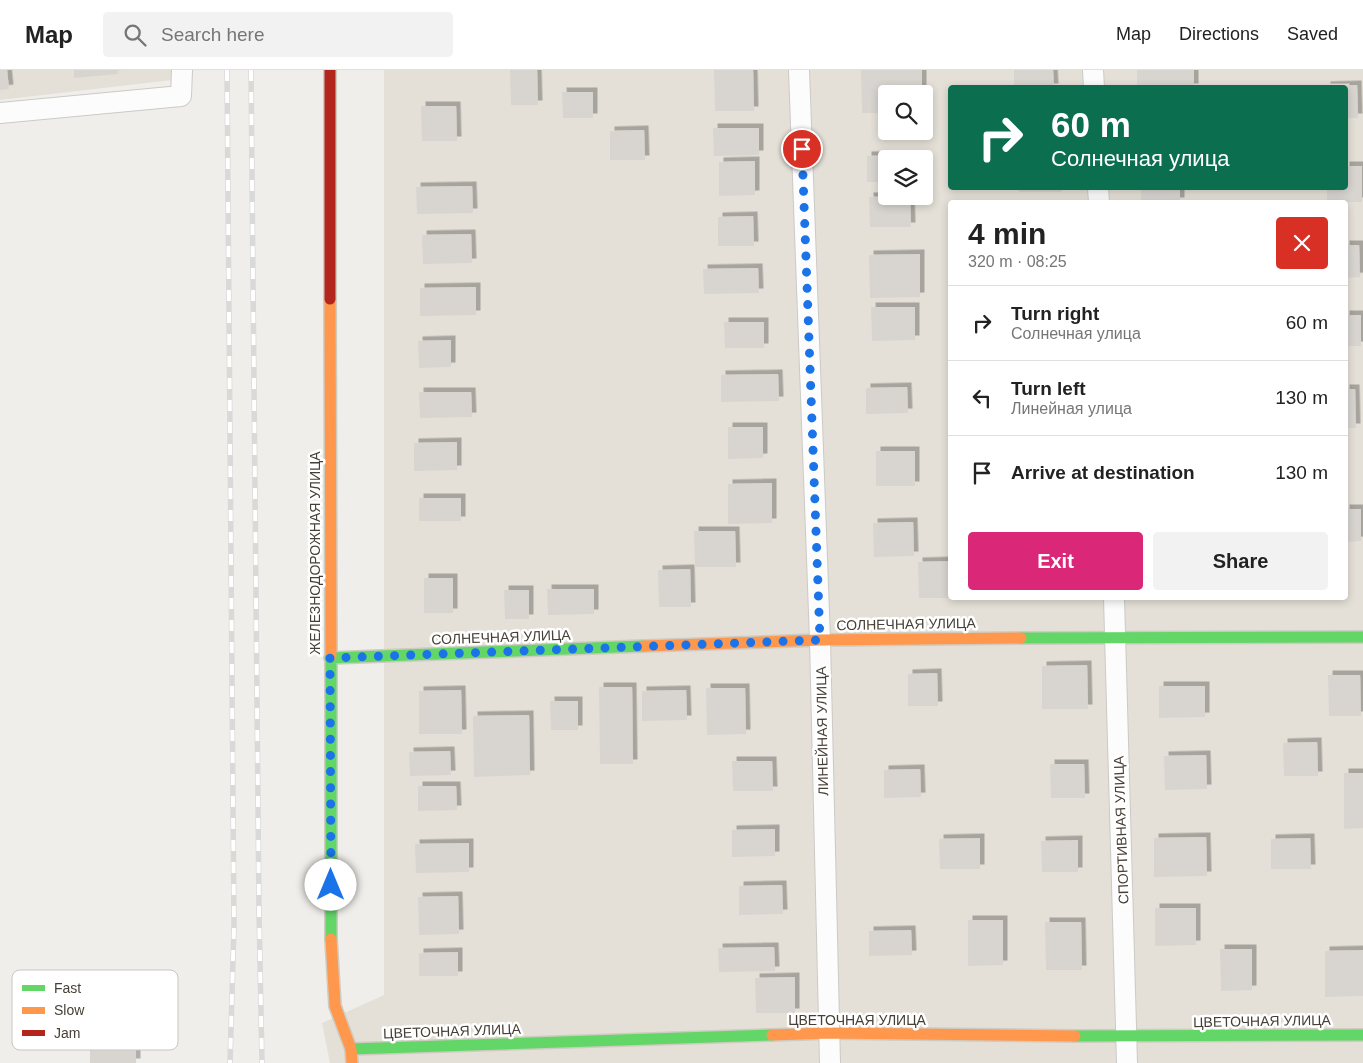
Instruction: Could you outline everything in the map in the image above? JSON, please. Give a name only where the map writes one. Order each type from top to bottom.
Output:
[{"type":"street","points":[[0,113],[181,96],[182,70]]},
{"type":"street","name":"ЖЕЛЕЗНОДОРОЖНАЯ УЛИЦА","points":[[330,70],[331,942],[335,1006],[351,1049],[352,1063]]},
{"type":"street","name":"ЛИНЕЙНАЯ УЛИЦА","points":[[799,70],[820,640],[830,1063]]},
{"type":"street","points":[[1094,70],[1094,85]]},
{"type":"street","name":"СПОРТИВНАЯ УЛИЦА","points":[[1114,600],[1127,1063]]},
{"type":"street","name":"СОЛНЕЧНАЯ УЛИЦА","points":[[330,658],[820,640],[1363,637]]},
{"type":"street","name":"ЦВЕТОЧНАЯ УЛИЦА","points":[[351,1049],[829,1033],[1127,1037],[1363,1035]]},
{"type":"shaded area","points":[[0,70],[181,70],[181,79],[0,100]]},
{"type":"shaded area","points":[[384,70],[1363,70],[1363,1063],[330,1063],[322,1023],[384,995]]},
{"type":"building","points":[[0,70],[7,70],[9,89],[0,90]]},
{"type":"building","points":[[74,70],[117,70],[118,74],[74,78]]},
{"type":"building","points":[[510,70],[537,70],[538,105],[511,105]]},
{"type":"building","points":[[714,70],[753,70],[754,111],[715,111]]},
{"type":"building","points":[[861,70],[922,70],[922,85],[878,85],[878,113],[862,113]]},
{"type":"building","points":[[1014,70],[1053,70],[1054,85],[1014,85]]},
{"type":"building","points":[[1137,70],[1194,70],[1194,85],[1137,85]]},
{"type":"building","points":[[1348,85],[1357,85],[1358,118],[1348,118]]},
{"type":"building","points":[[562,92],[593,92],[593,118],[563,118]]},
{"type":"building","points":[[421,106],[456,106],[457,141],[422,141]]},
{"type":"building","points":[[713,128],[759,128],[759,155],[714,156]]},
{"type":"building","points":[[644,130],[645,160],[610,160],[610,131]]},
{"type":"building","points":[[867,156],[878,156],[878,182],[867,182]]},
{"type":"building","points":[[755,161],[755,195],[719,196],[719,162]]},
{"type":"building","points":[[1348,166],[1362,166],[1362,202],[1327,200],[1327,190],[1348,190]]},
{"type":"building","points":[[472,186],[473,213],[417,214],[416,187]]},
{"type":"building","points":[[1019,190],[1062,190],[1062,192],[1019,192]]},
{"type":"building","points":[[1141,190],[1180,190],[1180,200],[1141,200]]},
{"type":"building","points":[[869,197],[878,197],[878,205],[910,205],[911,227],[870,227]]},
{"type":"building","points":[[753,216],[754,246],[718,246],[718,217]]},
{"type":"building","points":[[471,234],[472,263],[423,264],[422,235]]},
{"type":"building","points":[[1348,245],[1359,245],[1360,277],[1348,278]]},
{"type":"building","points":[[920,254],[920,297],[870,298],[869,255]]},
{"type":"building","points":[[758,268],[759,293],[704,294],[703,269]]},
{"type":"building","points":[[476,287],[476,315],[420,316],[420,288]]},
{"type":"building","points":[[871,307],[915,307],[915,340],[872,341]]},
{"type":"building","points":[[1348,315],[1361,315],[1361,346],[1348,346]]},
{"type":"building","points":[[724,322],[764,322],[764,348],[725,348]]},
{"type":"building","points":[[451,340],[451,367],[419,368],[418,341]]},
{"type":"building","points":[[778,374],[779,401],[721,402],[721,375]]},
{"type":"building","points":[[907,387],[908,413],[866,414],[866,388]]},
{"type":"building","points":[[1348,389],[1355,389],[1356,428],[1348,428]]},
{"type":"building","points":[[419,392],[471,392],[472,417],[420,418]]},
{"type":"building","points":[[728,427],[763,427],[763,458],[728,459]]},
{"type":"building","points":[[457,442],[457,470],[414,471],[414,443]]},
{"type":"building","points":[[876,451],[915,451],[915,486],[876,486]]},
{"type":"building","points":[[772,483],[772,523],[728,524],[728,484]]},
{"type":"building","points":[[419,498],[461,498],[461,521],[419,521]]},
{"type":"building","points":[[1348,509],[1361,509],[1361,541],[1348,542]]},
{"type":"building","points":[[913,522],[914,556],[874,557],[873,523]]},
{"type":"building","points":[[694,531],[735,531],[736,567],[695,567]]},
{"type":"building","points":[[948,561],[948,598],[919,598],[918,562]]},
{"type":"building","points":[[690,569],[691,607],[659,607],[658,570]]},
{"type":"building","points":[[424,578],[453,578],[453,613],[424,613]]},
{"type":"building","points":[[547,589],[594,589],[594,614],[548,615]]},
{"type":"building","points":[[504,590],[529,590],[529,619],[505,619]]},
{"type":"building","points":[[1087,665],[1088,709],[1042,709],[1042,666]]},
{"type":"building","points":[[937,673],[938,706],[908,706],[908,674]]},
{"type":"building","points":[[1328,675],[1360,675],[1361,716],[1329,716]]},
{"type":"building","points":[[1159,686],[1205,686],[1205,717],[1159,718]]},
{"type":"building","points":[[599,687],[632,687],[633,764],[600,764]]},
{"type":"building","points":[[706,688],[745,688],[746,734],[707,735]]},
{"type":"building","points":[[461,690],[462,734],[419,734],[419,691]]},
{"type":"building","points":[[686,690],[687,720],[642,721],[642,691]]},
{"type":"building","points":[[550,701],[578,701],[578,730],[551,730]]},
{"type":"building","points":[[529,715],[530,775],[474,777],[473,716]]},
{"type":"building","points":[[1317,742],[1318,776],[1284,776],[1283,743]]},
{"type":"building","points":[[450,751],[451,775],[410,776],[409,752]]},
{"type":"building","points":[[1206,755],[1207,789],[1165,790],[1164,756]]},
{"type":"building","points":[[732,761],[772,761],[773,791],[733,791]]},
{"type":"building","points":[[1050,764],[1084,764],[1085,798],[1051,798]]},
{"type":"building","points":[[920,769],[921,797],[884,798],[884,770]]},
{"type":"building","points":[[1344,773],[1363,773],[1363,828],[1344,829]]},
{"type":"building","points":[[418,786],[456,786],[457,810],[418,811]]},
{"type":"building","points":[[775,829],[775,856],[732,857],[732,830]]},
{"type":"building","points":[[1206,837],[1207,876],[1154,877],[1154,838]]},
{"type":"building","points":[[980,838],[980,869],[940,869],[939,839]]},
{"type":"building","points":[[1310,838],[1311,869],[1271,869],[1271,839]]},
{"type":"building","points":[[1078,840],[1078,872],[1042,872],[1041,841]]},
{"type":"building","points":[[469,843],[469,872],[416,873],[415,844]]},
{"type":"building","points":[[782,885],[783,914],[739,915],[739,886]]},
{"type":"building","points":[[458,896],[459,934],[419,935],[418,897]]},
{"type":"building","points":[[1155,908],[1196,908],[1196,945],[1155,946]]},
{"type":"building","points":[[968,920],[1003,920],[1003,965],[968,966]]},
{"type":"building","points":[[1045,922],[1081,922],[1082,970],[1046,970]]},
{"type":"building","points":[[911,930],[912,955],[869,956],[869,931]]},
{"type":"building","points":[[774,947],[775,971],[719,972],[718,948]]},
{"type":"building","points":[[1220,949],[1252,949],[1252,990],[1221,991]]},
{"type":"building","points":[[1363,950],[1363,996],[1325,997],[1325,951]]},
{"type":"building","points":[[458,952],[458,976],[419,976],[419,953]]},
{"type":"building","points":[[795,977],[795,1013],[756,1013],[755,978]]},
{"type":"building","points":[[90,1050],[136,1050],[136,1063],[90,1063]]},
{"type":"railway","points":[[227,70],[234,926],[230,1063]]},
{"type":"railway","points":[[251,70],[262,1063]]},
{"type":"traffic: fast","points":[[1021,638],[1363,637]]},
{"type":"traffic: fast","points":[[330,658],[644,646]]},
{"type":"traffic: fast","points":[[331,656],[331,939]]},
{"type":"traffic: fast","points":[[351,1049],[772,1035]]},
{"type":"traffic: fast","points":[[1075,1036],[1363,1035]]},
{"type":"traffic: slow","points":[[330,299],[331,656]]},
{"type":"traffic: slow","points":[[644,646],[820,640],[1021,638]]},
{"type":"traffic: slow","points":[[331,939],[335,1006],[351,1049],[352,1063]]},
{"type":"traffic: slow","points":[[772,1035],[829,1033],[1075,1036]]},
{"type":"traffic: jam","points":[[330,70],[330,299]]},
{"type":"route","points":[[331,885],[330,658],[820,640],[802,149]]}]
